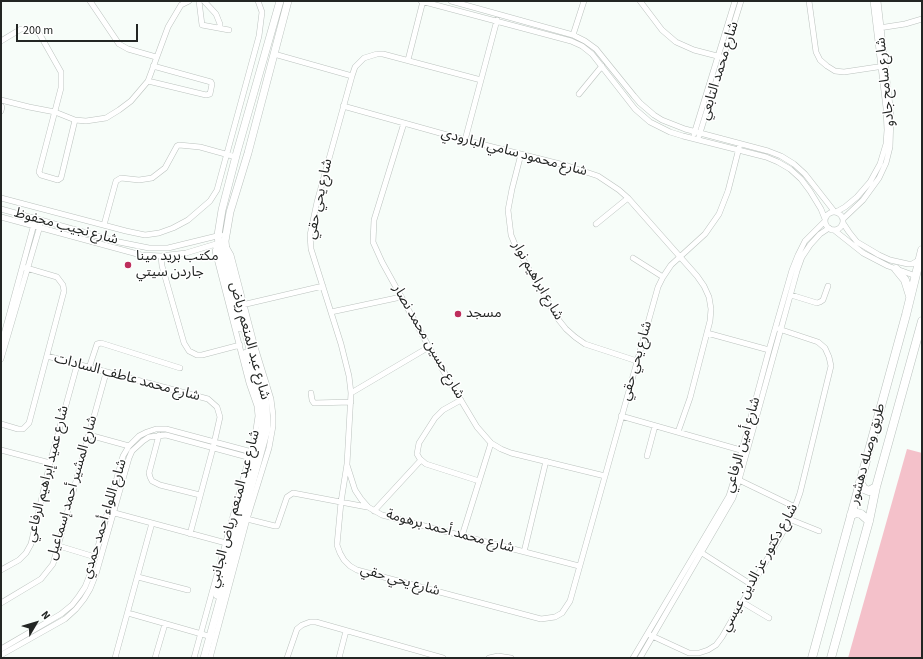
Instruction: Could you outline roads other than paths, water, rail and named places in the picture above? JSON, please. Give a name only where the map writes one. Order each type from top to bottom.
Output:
[{"type":"main road","name":"طريق وصله دهشور","points":[[812,658],[922,250]]},
{"type":"main road","points":[[896,269],[905,280],[910,297]]},
{"type":"main road","name":"طريق وصله دهشور","points":[[831,658],[922,321]]},
{"type":"main road","points":[[860,482],[864,489],[869,490],[876,487]]},
{"type":"main road","points":[[851,515],[857,513],[861,514],[869,521]]},
{"type":"street","points":[[90,1],[119,44],[128,49],[156,57]]},
{"type":"street","points":[[1,100],[55,112],[75,120],[86,121],[106,118],[120,110],[131,101],[148,81],[156,57],[179,3],[189,1]]},
{"type":"street","points":[[199,1],[202,25],[229,30]]},
{"type":"street","points":[[204,1],[216,14],[220,28]]},
{"type":"street","points":[[1,198],[126,232],[145,235],[159,233],[188,220],[213,196],[217,190],[259,36],[262,12],[258,1]]},
{"type":"street","name":"شارع عبد المنعم رياض","points":[[199,658],[208,636],[252,492],[262,428],[261,403],[249,366],[222,244],[222,210],[254,90],[260,74],[280,1]]},
{"type":"street","name":"شارع عبد المنعم رياض","points":[[222,234],[230,212],[288,1]]},
{"type":"street","points":[[408,60],[422,1],[443,5],[497,22],[571,41],[582,46],[592,54],[642,116],[658,126],[695,140],[766,157],[790,169],[801,178],[821,209],[825,220],[832,229],[863,253],[888,266],[916,276]]},
{"type":"street","points":[[443,5],[448,1]]},
{"type":"street","points":[[451,1],[573,35],[585,41],[596,49],[647,110],[662,120],[697,133],[768,151],[781,156],[794,164],[815,186],[827,203],[835,211],[841,214],[849,232],[862,246],[890,260],[908,264],[912,264],[920,260]]},
{"type":"street","points":[[573,35],[584,1]]},
{"type":"street","points":[[640,1],[662,30],[676,42],[694,50],[721,57]]},
{"type":"street","name":"شارع محمد التابعي","points":[[721,57],[735,1]]},
{"type":"street","name":"شارع محمد التابعي","points":[[695,140],[721,57],[741,1]]},
{"type":"street","points":[[809,1],[816,52],[820,60],[835,71],[844,72],[883,66]]},
{"type":"street","name":"شارع سامح جادو","points":[[843,221],[872,189],[883,171],[889,155],[892,123],[873,1]]},
{"type":"street","name":"شارع سامح جادو","points":[[878,1],[878,28]]},
{"type":"street","points":[[465,140],[498,15]]},
{"type":"street","points":[[878,28],[922,20]]},
{"type":"street","points":[[1,41],[21,29],[30,29],[39,33],[62,72],[61,88],[39,172],[42,176],[58,180],[61,178],[75,120]]},
{"type":"street","points":[[274,54],[352,76]]},
{"type":"street","name":"شارع يحي حقي","points":[[481,80],[383,54],[370,55],[359,62],[355,67],[352,76],[310,235],[311,249],[346,360],[352,393],[347,464],[341,502],[337,544],[344,560],[357,570],[541,619],[548,619],[562,613],[570,601],[658,287],[671,265],[705,234],[719,214],[728,192],[740,144]]},
{"type":"street","points":[[148,81],[206,95],[210,94],[211,82],[153,66]]},
{"type":"street","points":[[579,94],[602,66]]},
{"type":"street","name":"شارع سامح جادو","points":[[835,211],[845,207],[864,190],[875,173],[882,158],[886,144],[887,130],[883,66]]},
{"type":"street","points":[[260,74],[264,77],[268,77]]},
{"type":"street","points":[[254,90],[260,90],[263,94]]},
{"type":"street","points":[[1,106],[1,111]]},
{"type":"street","name":"شارع محمود سامي البارودي","points":[[343,106],[465,140],[568,166],[598,176],[628,198],[697,276],[709,297],[711,309],[707,333],[690,398],[678,432]]},
{"type":"street","name":"شارع حسين محمد نصار","points":[[404,123],[374,220],[373,242],[429,347],[477,427],[491,442],[501,449],[511,453],[605,476]]},
{"type":"street","points":[[104,225],[116,181],[121,178],[139,180],[152,178],[165,168],[177,146],[181,144],[200,147],[236,156]]},
{"type":"street","name":"شارع ابراهيم نوار","points":[[521,154],[508,210],[510,229],[516,247],[558,319],[566,329],[585,344],[637,361]]},
{"type":"street","points":[[596,224],[628,198]]},
{"type":"street","points":[[821,209],[825,207],[827,203]]},
{"type":"street","name":"شارع نجيب محفوظ","points":[[1,209],[139,247],[168,248],[222,234]]},
{"type":"street","points":[[825,220],[827,215],[835,211]]},
{"type":"street","name":"شارع نجيب محفوظ","points":[[1,217],[141,255],[161,256],[186,253],[222,244]]},
{"type":"street","points":[[1,359],[38,220]]},
{"type":"street","name":"شارع أمين الرفاعي","points":[[633,658],[647,633],[702,553],[739,480],[744,451],[788,281],[805,241],[825,220]]},
{"type":"street","points":[[832,229],[840,228],[843,221]]},
{"type":"street","name":"شارع أمين الرفاعي","points":[[640,658],[653,636],[678,586],[731,497],[782,330],[797,271],[806,251],[814,239],[832,229]]},
{"type":"street","points":[[843,238],[845,234],[849,232]]},
{"type":"street","name":"شارع عبد المنعم رياض","points":[[204,658],[208,636],[257,457],[270,425],[266,403],[250,349],[242,306],[222,244]]},
{"type":"street","name":"شارع عبد المنعم رياض الجانبي","points":[[210,658],[208,636],[226,543],[257,457],[257,406],[215,251],[222,244]]},
{"type":"street","points":[[161,256],[162,266],[184,343],[189,351],[197,355],[202,355],[240,345]]},
{"type":"street","points":[[633,258],[663,277]]},
{"type":"street","points":[[888,266],[890,260]]},
{"type":"street","points":[[1,345],[25,267]]},
{"type":"street","points":[[1,424],[18,429],[24,429],[29,423],[64,291],[61,280],[53,275],[25,267]]},
{"type":"street","points":[[242,306],[323,286]]},
{"type":"street","points":[[791,295],[817,303],[823,300],[828,286]]},
{"type":"street","points":[[331,312],[401,297]]},
{"type":"street","name":"شارع دكتور عز الدين عيسي","points":[[647,633],[689,653],[699,653],[716,645],[722,637],[795,507],[800,493],[831,366],[825,348],[818,342],[775,328]]},
{"type":"street","points":[[707,333],[769,350]]},
{"type":"street","points":[[89,368],[97,344],[101,343],[180,368]]},
{"type":"street","points":[[352,393],[429,347]]},
{"type":"street","name":"شارع محمد عاطف السادات","points":[[47,356],[106,373],[208,399],[217,406],[220,417],[190,534]]},
{"type":"street","name":"شارع عميد إبراهيم الرفاعي","points":[[1,570],[20,560],[31,544],[50,463],[77,365]]},
{"type":"street","name":"شارع المشير أحمد إسماعيل","points":[[1,603],[41,579],[53,564],[106,373]]},
{"type":"street","points":[[312,393],[312,400],[314,403],[351,402]]},
{"type":"street","points":[[461,400],[440,413],[432,422],[418,445],[417,454],[421,460],[429,465],[479,481]]},
{"type":"street","points":[[621,416],[744,451]]},
{"type":"street","points":[[647,456],[655,426]]},
{"type":"street","name":"شارع اللواء أحمد حمدي","points":[[1,655],[43,628],[72,605],[79,596],[85,586],[95,557],[123,456],[129,446],[139,436],[156,429],[171,431],[214,442],[257,457]]},
{"type":"street","points":[[88,435],[129,446]]},
{"type":"street","points":[[200,495],[160,485],[152,481],[149,473],[159,435],[166,435],[213,448],[257,457]]},
{"type":"street","name":"شارع اللواء أحمد حمدي","points":[[1,649],[65,618],[76,609],[90,589],[98,567],[132,451],[149,437],[159,435]]},
{"type":"street","points":[[462,536],[491,442]]},
{"type":"street","points":[[1,450],[50,463]]},
{"type":"street","points":[[374,511],[421,460]]},
{"type":"street","points":[[524,552],[546,461]]},
{"type":"street","name":"شارع محمد أحمد برهومة","points":[[347,464],[355,490],[361,499],[368,507],[382,515],[579,566]]},
{"type":"street","points":[[739,480],[795,507]]},
{"type":"street","name":"شارع عبد المنعم رياض الجانبي","points":[[194,658],[208,636],[248,519],[252,492]]},
{"type":"street","points":[[248,519],[277,526],[287,497],[293,493],[368,507]]},
{"type":"street","points":[[108,511],[226,543]]},
{"type":"street","points":[[789,519],[818,531]]},
{"type":"street","points":[[115,658],[152,523]]},
{"type":"street","points":[[59,546],[95,557]]},
{"type":"street","points":[[702,553],[752,584]]},
{"type":"street","points":[[138,577],[188,590]]},
{"type":"street","points":[[742,602],[769,618]]},
{"type":"street","points":[[128,613],[208,636]]},
{"type":"street","points":[[287,658],[299,627],[304,623],[316,622],[429,656],[443,658]]},
{"type":"street","points":[[155,658],[165,624]]},
{"type":"street","points":[[339,658],[346,631]]},
{"type":"street","points":[[489,658],[498,656],[511,658]]},
{"type":"place","name":"مكتب بريد مينا جاردن سيتي","points":[[128,265]]},
{"type":"place","name":"مسجد","points":[[458,314]]}]
